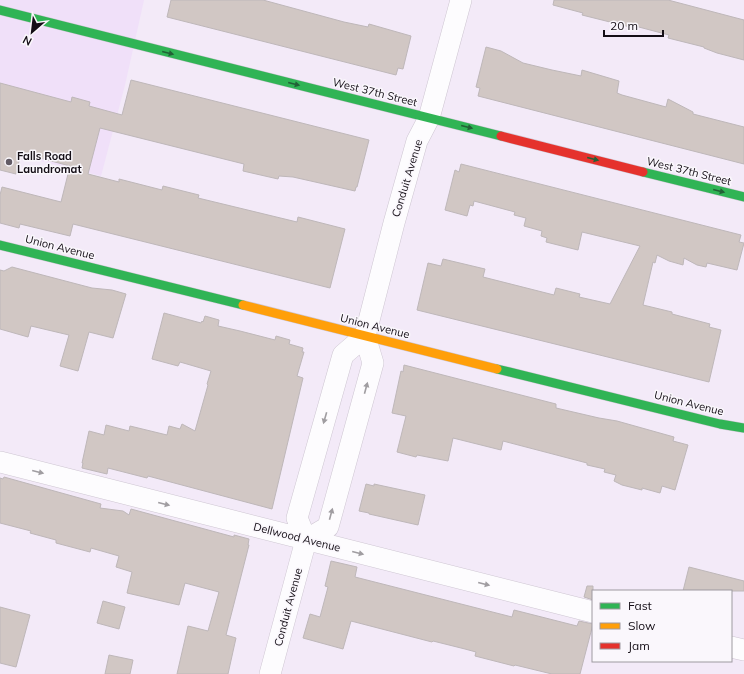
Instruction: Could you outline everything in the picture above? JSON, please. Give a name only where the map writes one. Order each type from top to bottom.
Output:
[{"type":"street","name":"Conduit Avenue","points":[[365,336],[417,141],[429,118],[461,0]]},
{"type":"street","name":"West 37th Street","points":[[0,10],[130,44],[744,197]]},
{"type":"street","name":"Union Avenue","points":[[0,245],[720,424],[744,428]]},
{"type":"street","points":[[365,336],[373,363],[328,527],[306,540],[297,518],[343,355],[365,336]]},
{"type":"street","name":"Dellwood Avenue","points":[[0,462],[592,612]]},
{"type":"street","name":"Conduit Avenue","points":[[270,674],[306,540]]},
{"type":"street","points":[[732,647],[744,650]]},
{"type":"shaded area","points":[[0,0],[144,0],[125,85],[101,176],[0,151]]},
{"type":"building","points":[[171,0],[263,0],[344,22],[368,27],[369,24],[411,36],[403,69],[398,68],[396,75],[167,17]]},
{"type":"building","points":[[554,0],[668,0],[744,20],[744,60],[717,53],[704,47],[668,38],[669,35],[582,15],[583,13],[553,5]]},
{"type":"building","points":[[486,47],[501,51],[523,63],[581,76],[582,70],[619,81],[617,93],[622,95],[666,107],[668,99],[693,112],[693,114],[744,127],[744,164],[478,96],[480,88],[476,87]]},
{"type":"building","points":[[131,80],[369,140],[355,191],[293,177],[279,176],[278,179],[243,171],[244,164],[100,128],[88,174],[119,182],[119,179],[162,190],[163,186],[199,195],[198,198],[297,222],[298,217],[345,229],[330,288],[73,224],[70,236],[20,224],[19,228],[0,223],[0,195],[2,187],[61,202],[70,166],[21,153],[16,174],[0,170],[0,83],[71,102],[72,97],[90,102],[89,106],[122,115]]},
{"type":"building","points":[[461,164],[741,235],[739,242],[744,243],[737,270],[707,263],[706,267],[697,265],[684,258],[683,265],[669,261],[657,255],[655,263],[653,262],[643,305],[710,324],[709,327],[721,330],[709,382],[417,310],[428,263],[441,266],[443,259],[485,269],[483,277],[554,295],[556,288],[580,294],[579,297],[610,304],[640,246],[582,232],[578,250],[546,242],[547,238],[541,236],[542,231],[524,226],[526,218],[514,215],[515,212],[474,201],[473,206],[470,205],[467,216],[445,210],[455,170],[459,172]]},
{"type":"building","points":[[12,267],[92,288],[112,290],[126,294],[113,338],[89,332],[78,371],[60,366],[69,335],[31,326],[28,337],[0,329],[0,270],[4,271]]},
{"type":"building","points":[[164,313],[201,323],[202,321],[203,322],[205,316],[219,320],[218,326],[275,340],[276,336],[290,340],[289,344],[303,348],[302,352],[304,352],[297,376],[303,378],[272,509],[148,476],[147,478],[108,468],[107,474],[82,468],[89,431],[104,435],[106,425],[129,431],[130,426],[167,435],[169,426],[180,429],[182,424],[195,431],[211,371],[180,362],[178,366],[152,359]]},
{"type":"building","points":[[404,365],[556,404],[556,408],[617,421],[674,437],[673,441],[688,445],[675,490],[662,486],[660,493],[622,485],[614,481],[616,475],[604,472],[605,469],[503,441],[501,450],[453,438],[448,461],[417,455],[416,457],[397,452],[406,416],[392,413],[401,371],[403,372]]},
{"type":"building","points":[[4,477],[101,504],[100,508],[123,511],[129,515],[131,509],[234,537],[234,535],[249,539],[249,545],[226,635],[236,638],[228,674],[177,674],[188,626],[208,631],[219,592],[185,583],[179,605],[127,593],[132,572],[116,567],[119,556],[91,548],[90,552],[56,543],[56,540],[30,533],[31,531],[0,523],[0,478],[3,479]]},
{"type":"building","points":[[366,484],[374,486],[374,484],[425,495],[418,525],[359,511]]},
{"type":"building","points":[[331,561],[357,567],[355,577],[512,617],[514,610],[577,626],[579,621],[592,624],[592,628],[580,674],[552,674],[514,666],[475,656],[476,652],[351,621],[343,649],[303,638],[310,614],[320,617],[328,587],[325,586]]},
{"type":"building","points":[[689,567],[744,581],[744,591],[683,590]]},
{"type":"building","points":[[587,586],[593,586],[592,600],[584,597]]},
{"type":"building","points":[[103,601],[125,607],[119,629],[97,623]]},
{"type":"building","points":[[0,607],[30,615],[16,667],[0,663]]},
{"type":"building","points":[[109,655],[133,660],[130,674],[105,674]]},
{"type":"traffic: fast","points":[[0,10],[501,136]]},
{"type":"traffic: fast","points":[[643,172],[744,197]]},
{"type":"traffic: fast","points":[[0,245],[243,305]]},
{"type":"traffic: fast","points":[[497,369],[720,424],[744,428]]},
{"type":"traffic: slow","points":[[243,305],[497,369]]},
{"type":"traffic: jam","points":[[501,136],[643,172]]},
{"type":"place","name":"Falls Road Laundromat","points":[[9,162]]}]
